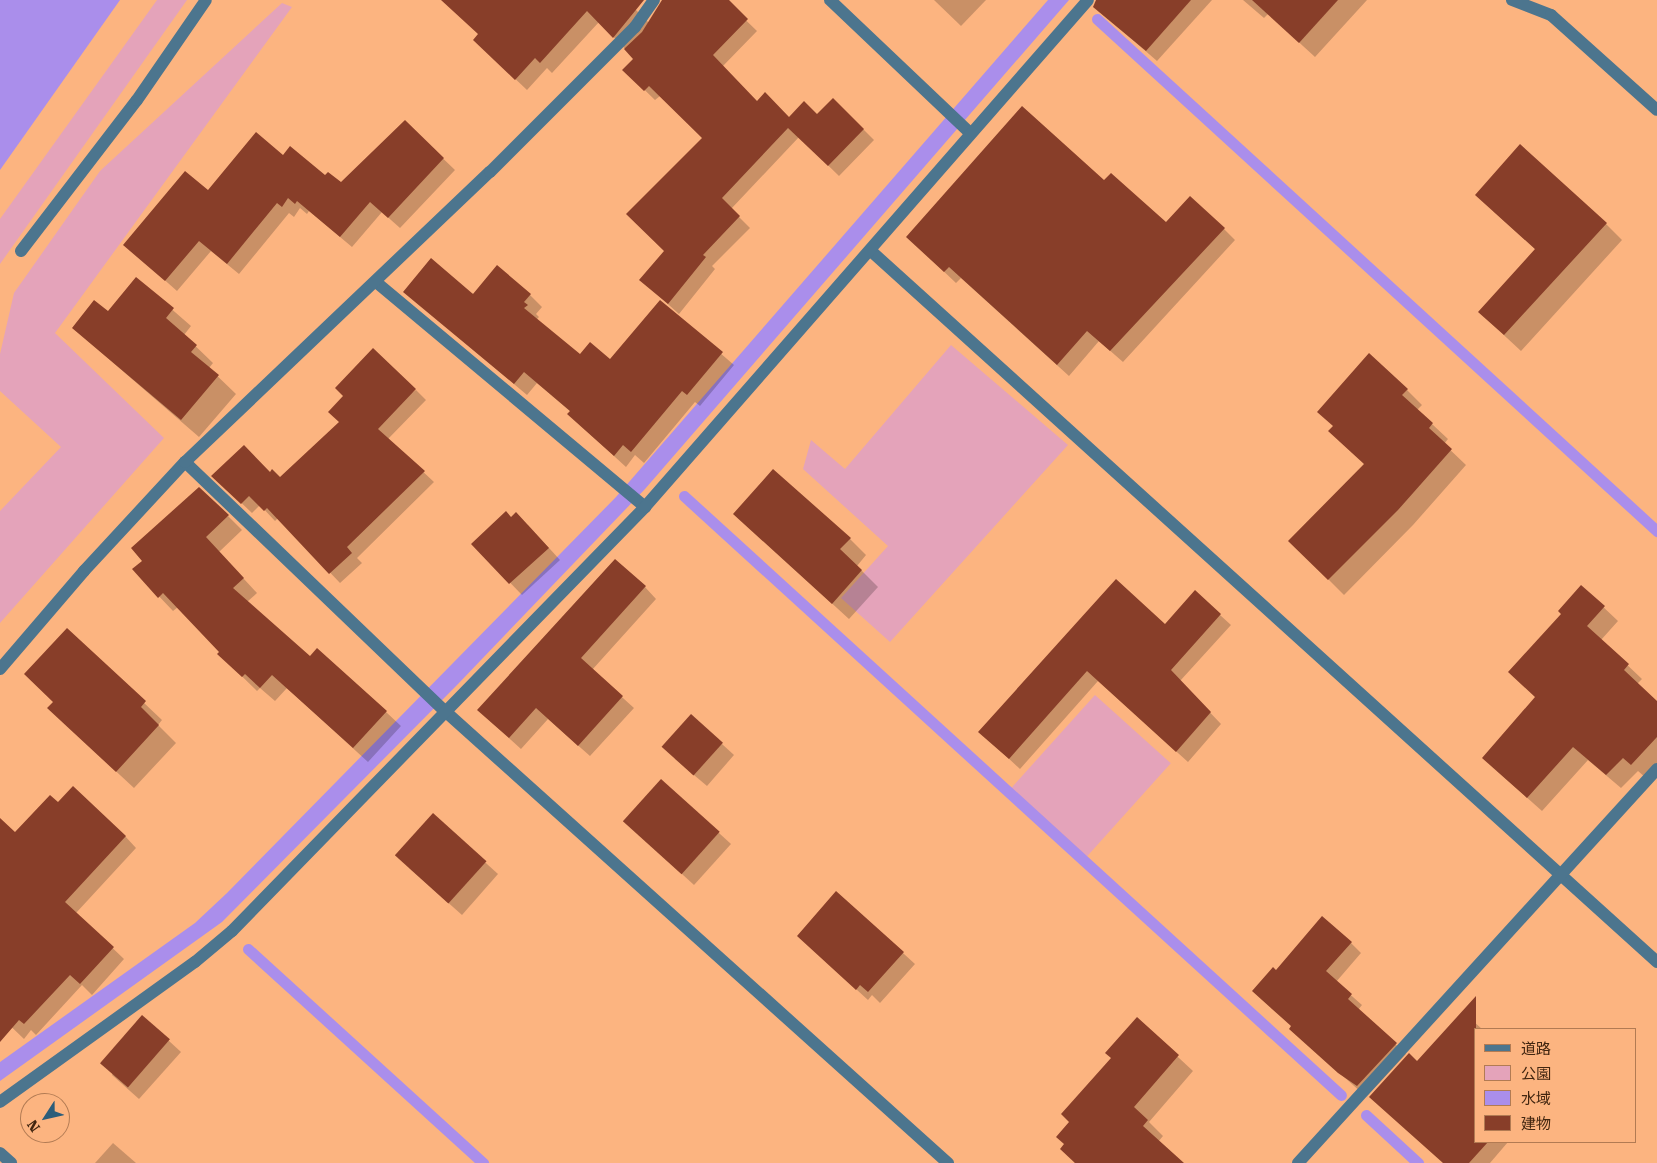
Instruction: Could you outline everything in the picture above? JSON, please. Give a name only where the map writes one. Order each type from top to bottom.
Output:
[{"type":"street","points":[[21,251],[137,100],[206,0]]},
{"type":"street","points":[[0,669],[84,571],[185,462],[376,282],[635,27],[654,0]]},
{"type":"street","points":[[830,0],[967,130]]},
{"type":"street","points":[[0,1102],[195,962],[232,931],[642,504],[871,251],[967,130],[1088,0]]},
{"type":"street","points":[[1512,0],[1551,15],[1657,110]]},
{"type":"street","points":[[871,251],[1657,962]]},
{"type":"street","points":[[376,282],[617,486],[642,504]]},
{"type":"street","points":[[185,462],[444,710],[948,1163]]},
{"type":"street","points":[[1298,1163],[1657,768]]},
{"type":"street","points":[[0,1153],[11,1163]]},
{"type":"green space","points":[[157,0],[187,0],[0,264],[0,219]]},
{"type":"green space","points":[[282,3],[292,7],[55,333],[164,438],[0,623],[0,511],[61,447],[0,391],[0,354],[14,293],[100,171]]},
{"type":"green space","points":[[951,345],[1068,445],[890,642],[841,598],[888,546],[803,469],[811,440],[845,469]]},
{"type":"green space","points":[[1095,695],[1171,763],[1087,856],[1011,788]]},
{"type":"water","points":[[0,0],[120,0],[0,170]]},
{"type":"water","points":[[1048,0],[1069,0],[645,489],[458,684],[222,922],[0,1081],[0,1062],[195,923],[227,893],[616,497]]},
{"type":"building","points":[[441,0],[644,0],[613,38],[587,11],[540,63],[535,58],[515,80],[473,40],[478,34]]},
{"type":"building","points":[[662,0],[729,0],[748,19],[713,55],[757,101],[765,92],[789,117],[804,101],[817,114],[833,98],[864,129],[828,166],[788,128],[722,198],[740,216],[703,255],[706,257],[668,304],[639,280],[664,251],[626,214],[702,138],[649,86],[644,91],[622,70],[633,59],[624,49],[642,32]]},
{"type":"building","points":[[1096,0],[1191,0],[1146,51],[1093,7]]},
{"type":"building","points":[[1252,0],[1338,0],[1299,43]]},
{"type":"building","points":[[1022,106],[1104,180],[1111,173],[1166,222],[1190,196],[1225,228],[1110,351],[1087,331],[1057,365],[949,267],[944,272],[906,237]]},
{"type":"building","points":[[405,120],[444,158],[388,218],[370,202],[340,237],[297,201],[295,204],[288,198],[282,207],[277,203],[227,264],[199,241],[165,281],[123,245],[185,171],[208,190],[256,132],[283,155],[290,146],[325,175],[328,172],[341,182]]},
{"type":"building","points":[[1520,144],[1607,223],[1504,335],[1478,312],[1535,249],[1475,195]]},
{"type":"building","points":[[431,258],[473,294],[497,265],[531,294],[524,302],[528,305],[524,308],[580,354],[590,342],[610,359],[660,300],[723,352],[687,395],[682,391],[631,452],[623,445],[614,456],[567,414],[570,411],[524,372],[514,384],[403,292]]},
{"type":"building","points":[[136,277],[174,308],[166,318],[197,345],[191,352],[219,375],[181,420],[72,328],[94,300],[108,311]]},
{"type":"building","points":[[373,348],[416,389],[378,429],[425,471],[347,547],[352,553],[329,574],[267,508],[264,511],[249,496],[241,504],[211,476],[244,445],[270,472],[272,469],[280,477],[339,422],[328,412],[343,396],[335,388]]},
{"type":"building","points":[[1369,353],[1408,389],[1402,395],[1433,423],[1429,428],[1452,449],[1398,510],[1328,580],[1288,541],[1364,464],[1328,431],[1333,426],[1317,412]]},
{"type":"building","points":[[773,469],[851,538],[840,549],[862,570],[832,604],[733,514]]},
{"type":"building","points":[[199,487],[229,515],[206,537],[244,578],[233,588],[310,656],[317,648],[387,711],[353,748],[272,675],[260,688],[245,674],[242,677],[217,654],[219,652],[163,593],[158,598],[132,569],[142,561],[131,548]]},
{"type":"building","points":[[506,511],[511,517],[516,512],[549,548],[509,584],[471,544]]},
{"type":"building","points":[[615,559],[646,586],[581,658],[623,696],[578,746],[536,708],[509,738],[477,710]]},
{"type":"building","points":[[1116,579],[1165,624],[1195,590],[1221,614],[1171,670],[1211,712],[1176,752],[1087,671],[1009,759],[978,732]]},
{"type":"building","points":[[1581,585],[1605,606],[1587,626],[1629,664],[1624,670],[1657,701],[1657,737],[1631,765],[1623,758],[1606,775],[1573,747],[1527,798],[1482,758],[1535,697],[1508,672],[1561,614],[1558,611]]},
{"type":"building","points":[[67,628],[146,701],[141,707],[159,725],[116,772],[47,708],[53,702],[24,674]]},
{"type":"building","points":[[691,714],[723,743],[694,775],[662,747]]},
{"type":"building","points":[[661,779],[720,832],[682,874],[623,821]]},
{"type":"building","points":[[73,786],[126,836],[65,902],[114,947],[80,984],[70,975],[24,1024],[19,1020],[0,1042],[0,818],[15,832],[50,795],[58,802]]},
{"type":"building","points":[[433,813],[487,861],[448,904],[395,855]]},
{"type":"building","points":[[836,891],[904,952],[868,992],[860,985],[856,990],[797,936]]},
{"type":"building","points":[[1322,916],[1352,942],[1326,971],[1352,994],[1348,999],[1397,1043],[1357,1086],[1338,1073],[1289,1029],[1291,1026],[1252,991],[1273,967],[1276,970]]},
{"type":"building","points":[[1476,996],[1476,1028],[1474,1028],[1474,1143],[1487,1143],[1469,1163],[1443,1163],[1369,1097],[1409,1053],[1417,1061]]},
{"type":"building","points":[[142,1015],[170,1039],[128,1088],[100,1063]]},
{"type":"building","points":[[1137,1017],[1179,1055],[1134,1107],[1148,1120],[1143,1126],[1184,1163],[1075,1163],[1060,1149],[1064,1144],[1056,1137],[1069,1122],[1061,1114],[1111,1058],[1105,1053]]},
{"type":"waterway","points":[[1097,19],[1657,531]]},
{"type":"waterway","points":[[684,496],[1341,1095]]},
{"type":"waterway","points":[[248,949],[483,1163]]},
{"type":"waterway","points":[[1366,1115],[1418,1163]]}]
